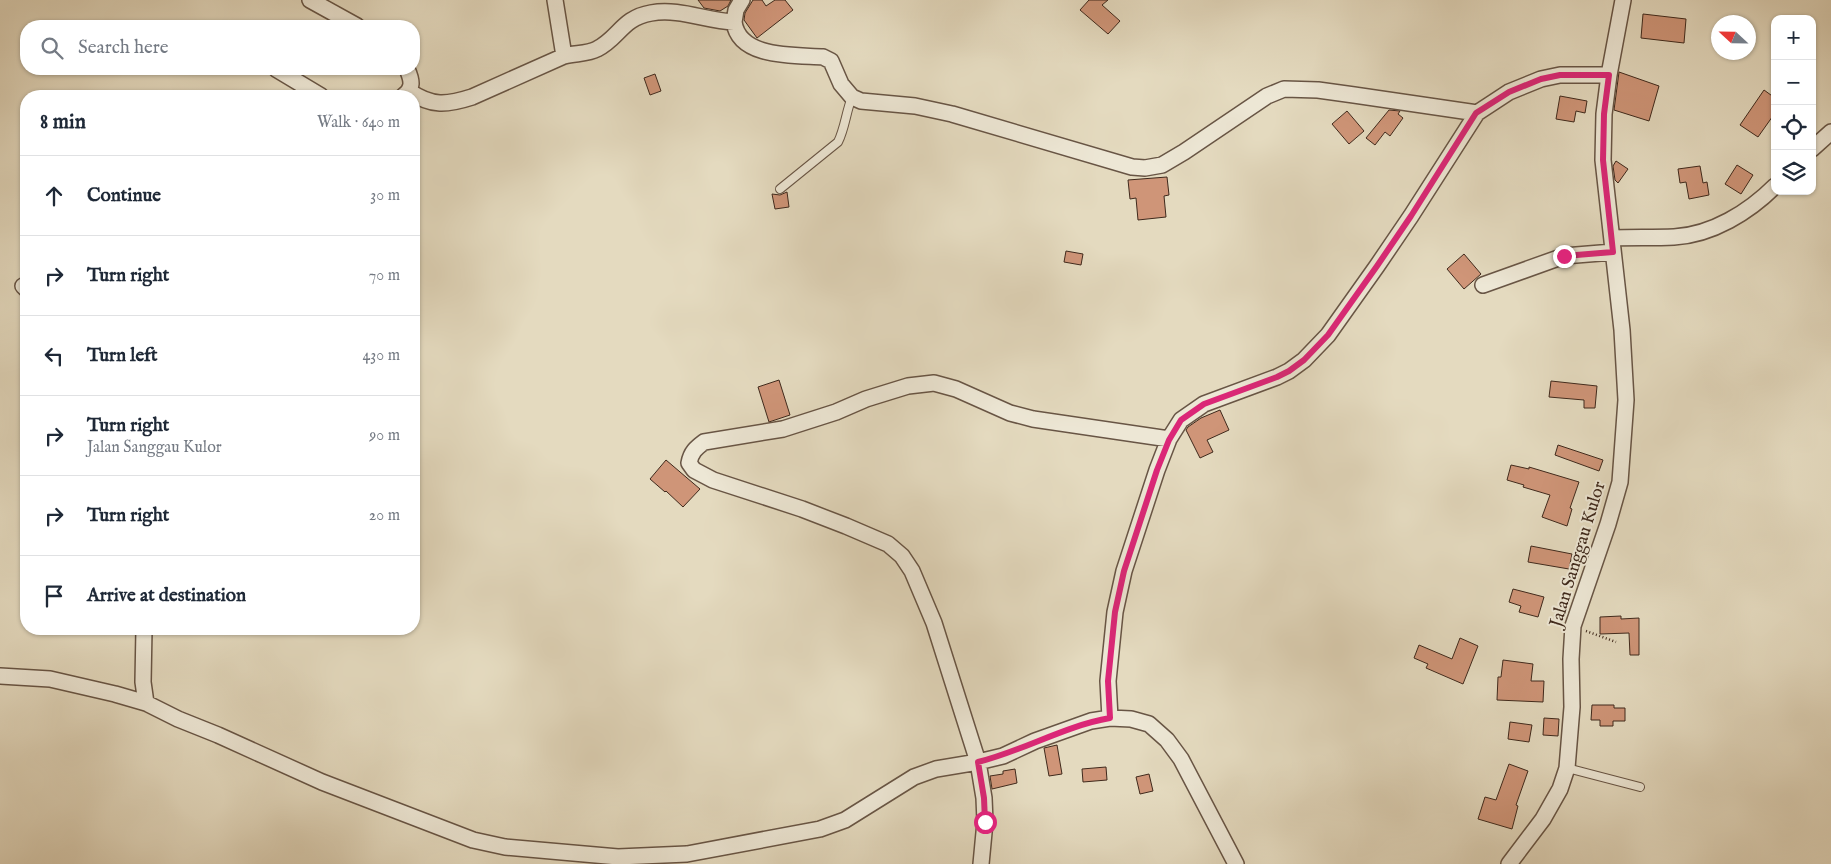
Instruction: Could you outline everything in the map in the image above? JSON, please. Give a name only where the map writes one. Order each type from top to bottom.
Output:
[{"type":"street","points":[[310,0],[346,20]]},
{"type":"street","points":[[554,0],[564,56]]},
{"type":"street","points":[[742,0],[736,10],[734,22],[735,30],[741,38],[754,48],[769,53],[823,57],[831,61],[841,84],[852,97],[873,103],[914,106],[952,114],[1132,167],[1145,168],[1162,165],[1267,96],[1284,90],[1318,90],[1476,113]]},
{"type":"street","name":"Jalan Sanggau Kulor","points":[[1509,864],[1543,819],[1560,789],[1567,768],[1572,707],[1570,659],[1573,626],[1608,524],[1620,482],[1626,400],[1622,330],[1603,160],[1604,114],[1609,75],[1624,0]]},
{"type":"street","points":[[420,99],[436,104],[456,102],[472,97],[564,56],[591,52],[608,41],[626,23],[636,17],[650,13],[676,12],[694,14],[712,20],[734,22]]},
{"type":"street","points":[[286,75],[311,90]]},
{"type":"street","points":[[408,90],[411,84],[409,75]]},
{"type":"street","points":[[1110,718],[1108,681],[1115,612],[1124,571],[1169,440],[1181,420],[1204,404],[1277,377],[1304,360],[1328,335],[1377,266],[1476,113],[1509,92],[1541,79],[1560,75],[1609,75]]},
{"type":"street","points":[[1816,145],[1831,132]]},
{"type":"street","points":[[1483,285],[1564,256],[1612,245],[1676,237],[1708,230],[1739,215],[1771,189]]},
{"type":"street","points":[[981,864],[985,822],[984,798],[978,762],[934,624],[916,579],[902,556],[888,544],[846,526],[802,509],[713,480],[694,470],[689,462],[691,455],[704,442],[783,429],[908,386],[934,384],[956,389],[1010,413],[1033,419],[1169,440]]},
{"type":"street","points":[[144,635],[143,682],[146,702]]},
{"type":"street","points":[[0,676],[50,680],[146,702],[178,719],[218,734],[322,782],[473,840],[505,847],[618,857],[686,854],[820,829],[845,820],[914,776],[936,769],[1003,756],[1035,741],[1091,721],[1110,718],[1131,719],[1149,724],[1168,740],[1181,758],[1199,790],[1236,864]]},
{"type":"lane","points":[[780,189],[838,142],[843,132],[846,114],[852,97]]},
{"type":"lane","points":[[1567,768],[1640,787]]},
{"type":"path","points":[[1573,626],[1616,642]]},
{"type":"building","points":[[698,0],[731,0],[728,6],[720,11],[704,8]]},
{"type":"building","points":[[753,0],[762,0],[766,6],[775,0],[785,0],[793,10],[757,38],[744,20],[745,13]]},
{"type":"building","points":[[1089,0],[1108,0],[1102,5],[1120,21],[1108,34],[1080,10]]},
{"type":"building","points":[[1643,14],[1686,19],[1684,43],[1641,38]]},
{"type":"building","points":[[1619,72],[1659,86],[1649,121],[1614,110]]},
{"type":"building","points":[[655,74],[661,91],[650,95],[644,78]]},
{"type":"building","points":[[1764,90],[1771,95],[1771,119],[1758,137],[1740,125]]},
{"type":"building","points":[[1560,96],[1587,101],[1585,113],[1576,111],[1574,122],[1556,119]]},
{"type":"building","points":[[1389,110],[1400,111],[1398,114],[1403,118],[1390,136],[1385,132],[1375,145],[1366,138]]},
{"type":"building","points":[[1347,111],[1364,131],[1349,144],[1332,124]]},
{"type":"building","points":[[1616,161],[1628,169],[1618,183],[1615,180],[1613,166]]},
{"type":"building","points":[[1737,165],[1753,175],[1741,194],[1725,184]]},
{"type":"building","points":[[1700,166],[1703,183],[1707,182],[1709,195],[1689,199],[1686,182],[1680,183],[1678,169]]},
{"type":"building","points":[[1167,177],[1169,195],[1164,196],[1166,217],[1138,220],[1136,198],[1130,199],[1128,180]]},
{"type":"building","points":[[787,192],[789,207],[775,209],[772,194],[780,195]]},
{"type":"building","points":[[1066,251],[1083,254],[1081,265],[1064,262]]},
{"type":"building","points":[[1464,254],[1481,274],[1464,289],[1447,269]]},
{"type":"building","points":[[779,380],[790,415],[769,422],[758,387]]},
{"type":"building","points":[[1551,381],[1597,386],[1595,408],[1584,408],[1584,400],[1549,397]]},
{"type":"building","points":[[1220,410],[1229,430],[1207,440],[1213,452],[1200,458],[1186,430],[1201,418]]},
{"type":"building","points":[[1558,445],[1603,460],[1599,471],[1555,455]]},
{"type":"building","points":[[666,460],[700,489],[683,507],[650,479]]},
{"type":"building","points":[[1511,465],[1529,469],[1529,467],[1579,482],[1570,508],[1572,509],[1567,526],[1542,517],[1550,495],[1507,480]]},
{"type":"building","points":[[1531,546],[1572,554],[1569,569],[1528,562]]},
{"type":"building","points":[[1513,589],[1544,597],[1538,617],[1519,612],[1521,606],[1509,602]]},
{"type":"building","points":[[1621,616],[1621,619],[1639,618],[1639,655],[1630,655],[1629,633],[1600,634],[1600,617]]},
{"type":"building","points":[[1460,638],[1478,646],[1463,684],[1426,668],[1428,664],[1414,658],[1419,645],[1452,659]]},
{"type":"building","points":[[1503,660],[1533,664],[1531,681],[1544,681],[1543,702],[1497,700],[1498,677],[1501,677]]},
{"type":"building","points":[[1592,705],[1614,705],[1614,708],[1625,708],[1625,721],[1613,721],[1613,726],[1600,726],[1600,720],[1591,720]]},
{"type":"building","points":[[1544,718],[1559,719],[1558,736],[1543,735]]},
{"type":"building","points":[[1510,722],[1532,725],[1529,742],[1508,739]]},
{"type":"building","points":[[1057,745],[1062,774],[1049,776],[1044,748]]},
{"type":"building","points":[[1509,764],[1528,771],[1516,805],[1518,806],[1512,829],[1478,819],[1485,797],[1496,800]]},
{"type":"building","points":[[1106,767],[1107,780],[1083,782],[1082,769]]},
{"type":"building","points":[[1015,769],[1017,783],[992,789],[990,776],[1003,774],[1003,771]]},
{"type":"building","points":[[1149,774],[1153,791],[1140,794],[1136,777]]},
{"type":"route","points":[[985,822],[984,798],[978,762],[1003,756],[1035,741],[1091,721],[1110,718],[1108,681],[1115,612],[1124,571],[1157,470],[1169,440],[1181,420],[1204,404],[1277,377],[1304,360],[1328,335],[1377,266],[1476,113],[1509,92],[1541,79],[1560,75],[1609,75],[1604,114],[1603,160],[1613,252],[1564,256]]}]
